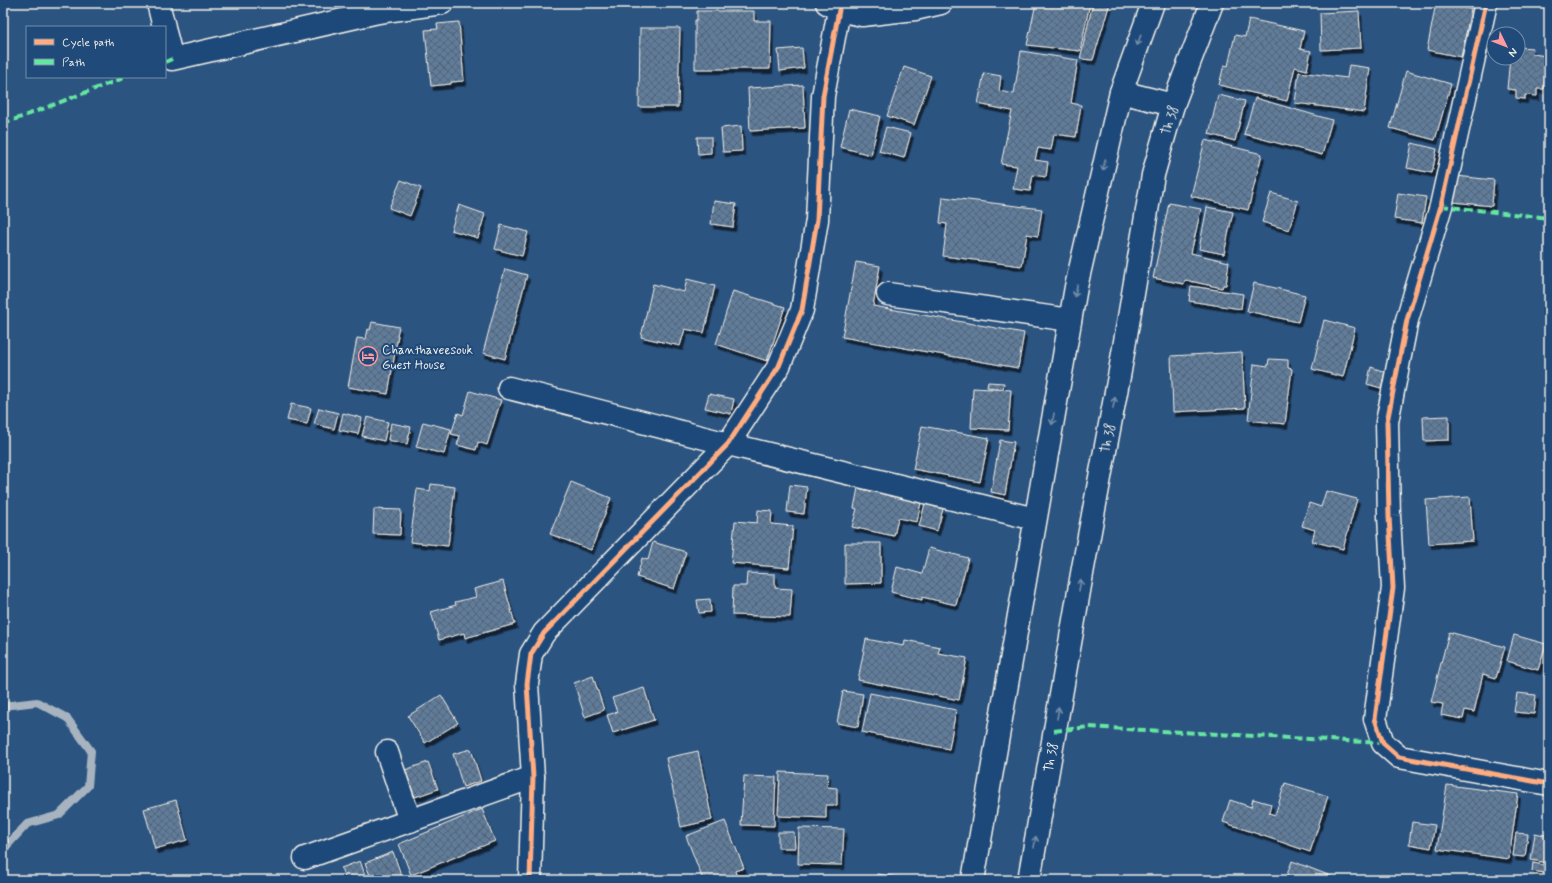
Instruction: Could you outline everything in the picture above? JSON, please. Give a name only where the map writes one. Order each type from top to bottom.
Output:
[{"type":"street","points":[[158,3],[164,26]]},
{"type":"street","points":[[166,36],[172,60],[378,12],[442,3]]},
{"type":"street","points":[[530,880],[533,777],[527,684],[531,654],[544,633],[728,444],[779,366],[802,310],[817,220],[823,96],[833,6],[862,15],[915,9],[941,3]]},
{"type":"street","points":[[973,880],[1076,287],[1120,92],[1153,3]]},
{"type":"street","name":"Th 38","points":[[1029,880],[1080,583],[1120,371],[1153,175],[1173,106],[1212,3]]},
{"type":"street","points":[[1486,3],[1441,206],[1407,320],[1387,422],[1389,516],[1393,588],[1375,719],[1383,743],[1400,757],[1549,784]]},
{"type":"street","points":[[1120,92],[1173,106]]},
{"type":"street","points":[[888,294],[1070,320]]},
{"type":"street","points":[[509,388],[728,444],[1035,519]]},
{"type":"street","points":[[387,752],[410,821]]},
{"type":"street","points":[[305,858],[533,777]]},
{"type":"building","points":[[1036,3],[1090,3],[1080,51],[1027,45]]},
{"type":"building","points":[[1093,3],[1110,3],[1093,60],[1080,59]]},
{"type":"building","points":[[1436,3],[1471,9],[1461,57],[1427,50]]},
{"type":"building","points":[[697,11],[754,11],[754,21],[771,21],[770,69],[695,69],[695,20],[697,20]]},
{"type":"building","points":[[1359,11],[1361,48],[1321,50],[1320,13]]},
{"type":"building","points":[[1249,19],[1304,31],[1300,49],[1311,51],[1307,70],[1295,67],[1287,101],[1219,85],[1224,65],[1228,66],[1235,35],[1245,37]]},
{"type":"building","points":[[459,22],[464,81],[431,86],[425,30],[438,29],[437,24]]},
{"type":"building","points":[[640,28],[680,28],[678,107],[639,107]]},
{"type":"building","points":[[802,48],[804,68],[780,71],[778,50]]},
{"type":"building","points":[[1526,48],[1533,48],[1532,54],[1547,56],[1544,89],[1537,89],[1537,96],[1525,95],[1525,99],[1516,98],[1516,90],[1507,89],[1509,66],[1526,66]]},
{"type":"building","points":[[1021,51],[1078,60],[1071,103],[1081,105],[1076,137],[1054,134],[1051,150],[1038,148],[1035,160],[1048,162],[1046,177],[1033,175],[1030,191],[1013,189],[1017,166],[1001,164],[1012,111],[978,104],[984,73],[1001,76],[999,91],[1014,94]]},
{"type":"building","points":[[1349,65],[1370,68],[1364,112],[1295,103],[1299,72],[1347,78]]},
{"type":"building","points":[[904,67],[931,76],[914,125],[887,116]]},
{"type":"building","points":[[1406,71],[1451,84],[1435,140],[1390,128]]},
{"type":"building","points":[[803,85],[805,128],[750,131],[748,88]]},
{"type":"building","points":[[1218,95],[1245,101],[1235,141],[1209,134]]},
{"type":"building","points":[[1255,98],[1332,120],[1322,155],[1244,134]]},
{"type":"building","points":[[849,109],[880,116],[871,155],[840,147]]},
{"type":"building","points":[[741,126],[742,151],[723,152],[721,128]]},
{"type":"building","points":[[886,127],[911,133],[904,158],[879,151]]},
{"type":"building","points":[[697,137],[711,137],[711,153],[698,154]]},
{"type":"building","points":[[1205,140],[1262,154],[1248,210],[1191,196]]},
{"type":"building","points":[[1412,143],[1437,149],[1432,173],[1407,168]]},
{"type":"building","points":[[1456,176],[1494,180],[1492,206],[1453,202]]},
{"type":"building","points":[[401,180],[421,188],[410,216],[389,208]]},
{"type":"building","points":[[1271,193],[1298,201],[1289,230],[1262,222]]},
{"type":"building","points":[[1398,193],[1426,197],[1422,223],[1394,219]]},
{"type":"building","points":[[943,197],[1042,209],[1038,236],[1027,234],[1022,266],[943,256],[947,224],[940,223]]},
{"type":"building","points":[[714,201],[736,204],[733,227],[711,224]]},
{"type":"building","points":[[1169,203],[1201,209],[1191,253],[1229,262],[1226,285],[1223,285],[1222,288],[1185,280],[1184,284],[1153,278]]},
{"type":"building","points":[[459,205],[485,214],[478,238],[451,230]]},
{"type":"building","points":[[1207,207],[1233,212],[1224,254],[1199,249]]},
{"type":"building","points":[[501,225],[528,232],[522,256],[495,249]]},
{"type":"building","points":[[856,262],[880,266],[873,306],[1024,333],[1018,368],[842,337]]},
{"type":"building","points":[[505,269],[527,275],[505,359],[483,353]]},
{"type":"building","points":[[687,279],[715,286],[704,333],[685,329],[680,346],[641,337],[653,284],[684,292]]},
{"type":"building","points":[[1254,283],[1305,295],[1298,322],[1247,311]]},
{"type":"building","points":[[1191,286],[1243,294],[1241,309],[1189,301]]},
{"type":"building","points":[[733,291],[785,307],[767,361],[716,344]]},
{"type":"building","points":[[1324,320],[1355,328],[1343,377],[1312,369]]},
{"type":"building","points":[[372,322],[399,327],[388,394],[348,387],[357,338],[366,339],[368,329],[370,330]]},
{"type":"building","points":[[1242,352],[1245,408],[1173,412],[1171,356]]},
{"type":"building","points":[[1269,359],[1288,360],[1288,368],[1292,369],[1285,424],[1248,420],[1254,364],[1268,366]]},
{"type":"building","points":[[1371,367],[1385,372],[1381,388],[1367,384]]},
{"type":"building","points":[[988,382],[1004,383],[1003,389],[987,387]]},
{"type":"building","points":[[973,388],[1011,390],[1008,430],[971,428]]},
{"type":"building","points":[[470,391],[501,400],[487,445],[478,442],[476,450],[457,445],[460,436],[451,434],[458,413],[463,415]]},
{"type":"building","points":[[709,394],[734,399],[731,414],[705,408]]},
{"type":"building","points":[[291,404],[311,408],[307,424],[287,420]]},
{"type":"building","points":[[319,408],[338,413],[334,429],[314,424]]},
{"type":"building","points":[[343,413],[362,418],[358,434],[339,430]]},
{"type":"building","points":[[1449,416],[1449,440],[1424,441],[1423,417]]},
{"type":"building","points":[[367,417],[388,422],[384,441],[362,436]]},
{"type":"building","points":[[423,422],[451,429],[444,454],[416,447]]},
{"type":"building","points":[[391,423],[411,427],[407,444],[388,440]]},
{"type":"building","points":[[922,426],[989,438],[980,482],[913,469]]},
{"type":"building","points":[[1000,440],[1014,442],[1005,495],[991,492]]},
{"type":"building","points":[[571,482],[611,498],[591,550],[550,534]]},
{"type":"building","points":[[431,484],[455,487],[448,546],[410,542],[417,489],[430,491]]},
{"type":"building","points":[[790,485],[807,487],[804,514],[787,512]]},
{"type":"building","points":[[858,488],[921,502],[917,522],[898,518],[894,536],[852,527],[857,509],[854,508]]},
{"type":"building","points":[[1326,491],[1357,499],[1343,549],[1312,541],[1315,530],[1302,526],[1309,503],[1321,507]]},
{"type":"building","points":[[1470,497],[1473,541],[1429,544],[1426,500]]},
{"type":"building","points":[[925,504],[943,509],[937,531],[919,526]]},
{"type":"building","points":[[374,509],[401,510],[400,535],[373,534]]},
{"type":"building","points":[[758,510],[772,511],[771,524],[793,526],[789,568],[731,563],[735,521],[757,523]]},
{"type":"building","points":[[653,542],[686,552],[674,589],[637,577],[642,558],[648,560]]},
{"type":"building","points":[[845,543],[881,543],[881,583],[845,584]]},
{"type":"building","points":[[929,548],[968,558],[956,605],[922,597],[922,600],[891,592],[897,567],[922,574]]},
{"type":"building","points":[[747,573],[775,574],[775,588],[792,589],[790,617],[732,615],[733,586],[746,586]]},
{"type":"building","points":[[503,581],[515,624],[465,638],[464,633],[439,640],[431,612],[456,605],[455,602],[476,597],[474,589]]},
{"type":"building","points":[[710,599],[711,612],[699,613],[697,600]]},
{"type":"building","points":[[1449,632],[1505,647],[1496,678],[1483,674],[1474,712],[1465,710],[1463,719],[1441,715],[1443,704],[1431,702]]},
{"type":"building","points":[[1514,635],[1546,644],[1538,670],[1507,661]]},
{"type":"building","points":[[866,639],[904,646],[905,640],[940,647],[938,653],[967,658],[959,700],[858,680]]},
{"type":"building","points":[[1549,649],[1549,677],[1544,676]]},
{"type":"building","points":[[593,676],[604,710],[585,717],[574,683]]},
{"type":"building","points":[[644,688],[654,720],[613,733],[607,715],[617,712],[612,698]]},
{"type":"building","points":[[843,691],[863,694],[858,727],[837,723]]},
{"type":"building","points":[[870,693],[956,710],[949,749],[862,732]]},
{"type":"building","points":[[1517,693],[1536,695],[1534,714],[1514,712]]},
{"type":"building","points":[[441,695],[458,723],[425,743],[408,716]]},
{"type":"building","points":[[471,749],[481,781],[463,787],[453,754]]},
{"type":"building","points":[[698,751],[712,820],[681,827],[666,758]]},
{"type":"building","points":[[428,762],[438,789],[415,797],[405,770]]},
{"type":"building","points":[[780,772],[828,774],[827,787],[837,788],[837,805],[826,805],[826,818],[778,816]]},
{"type":"building","points":[[744,776],[776,777],[774,826],[741,825]]},
{"type":"building","points":[[1285,783],[1328,796],[1310,852],[1223,822],[1230,800],[1251,807],[1253,799],[1271,804],[1269,813],[1275,815]]},
{"type":"building","points":[[1447,785],[1518,794],[1509,859],[1437,849]]},
{"type":"building","points":[[176,800],[187,840],[155,849],[144,809]]},
{"type":"building","points":[[482,809],[495,841],[411,875],[399,844]]},
{"type":"building","points":[[725,821],[744,868],[735,871],[738,880],[703,880],[686,836]]},
{"type":"building","points":[[1412,822],[1435,825],[1431,848],[1409,844]]},
{"type":"building","points":[[799,828],[844,829],[842,865],[798,864]]},
{"type":"building","points":[[778,832],[794,832],[795,848],[778,848]]},
{"type":"building","points":[[1516,833],[1528,834],[1525,857],[1513,856]]},
{"type":"building","points":[[1535,833],[1549,836],[1549,863],[1531,860]]},
{"type":"building","points":[[393,852],[403,880],[372,880],[365,863]]},
{"type":"building","points":[[360,861],[367,880],[346,880],[341,868]]},
{"type":"building","points":[[1292,861],[1341,880],[1285,880]]},
{"type":"building","points":[[1533,863],[1549,866],[1549,874],[1532,871]]},
{"type":"building","points":[[877,874],[917,880],[876,880]]},
{"type":"waterway","points":[[3,706],[37,702],[67,718],[91,751],[88,786],[59,815],[27,824],[3,850]]},
{"type":"marked path","points":[[166,62],[172,59]]},
{"type":"marked path","points":[[3,124],[123,78]]},
{"type":"marked path","points":[[1441,206],[1549,218]]},
{"type":"marked path","points":[[1054,731],[1089,727],[1383,743]]},
{"type":"cycle path","points":[[1486,3],[1441,206],[1407,320],[1387,422],[1389,516],[1393,588],[1375,719],[1383,743],[1399,757],[1549,784]]},
{"type":"cycle path","points":[[530,880],[533,777],[527,684],[531,654],[544,633],[728,444],[779,366],[802,310],[817,220],[823,96],[839,10]]},
{"type":"place","name":"Chanthaveesouk Guest House","points":[[368,356]]}]
